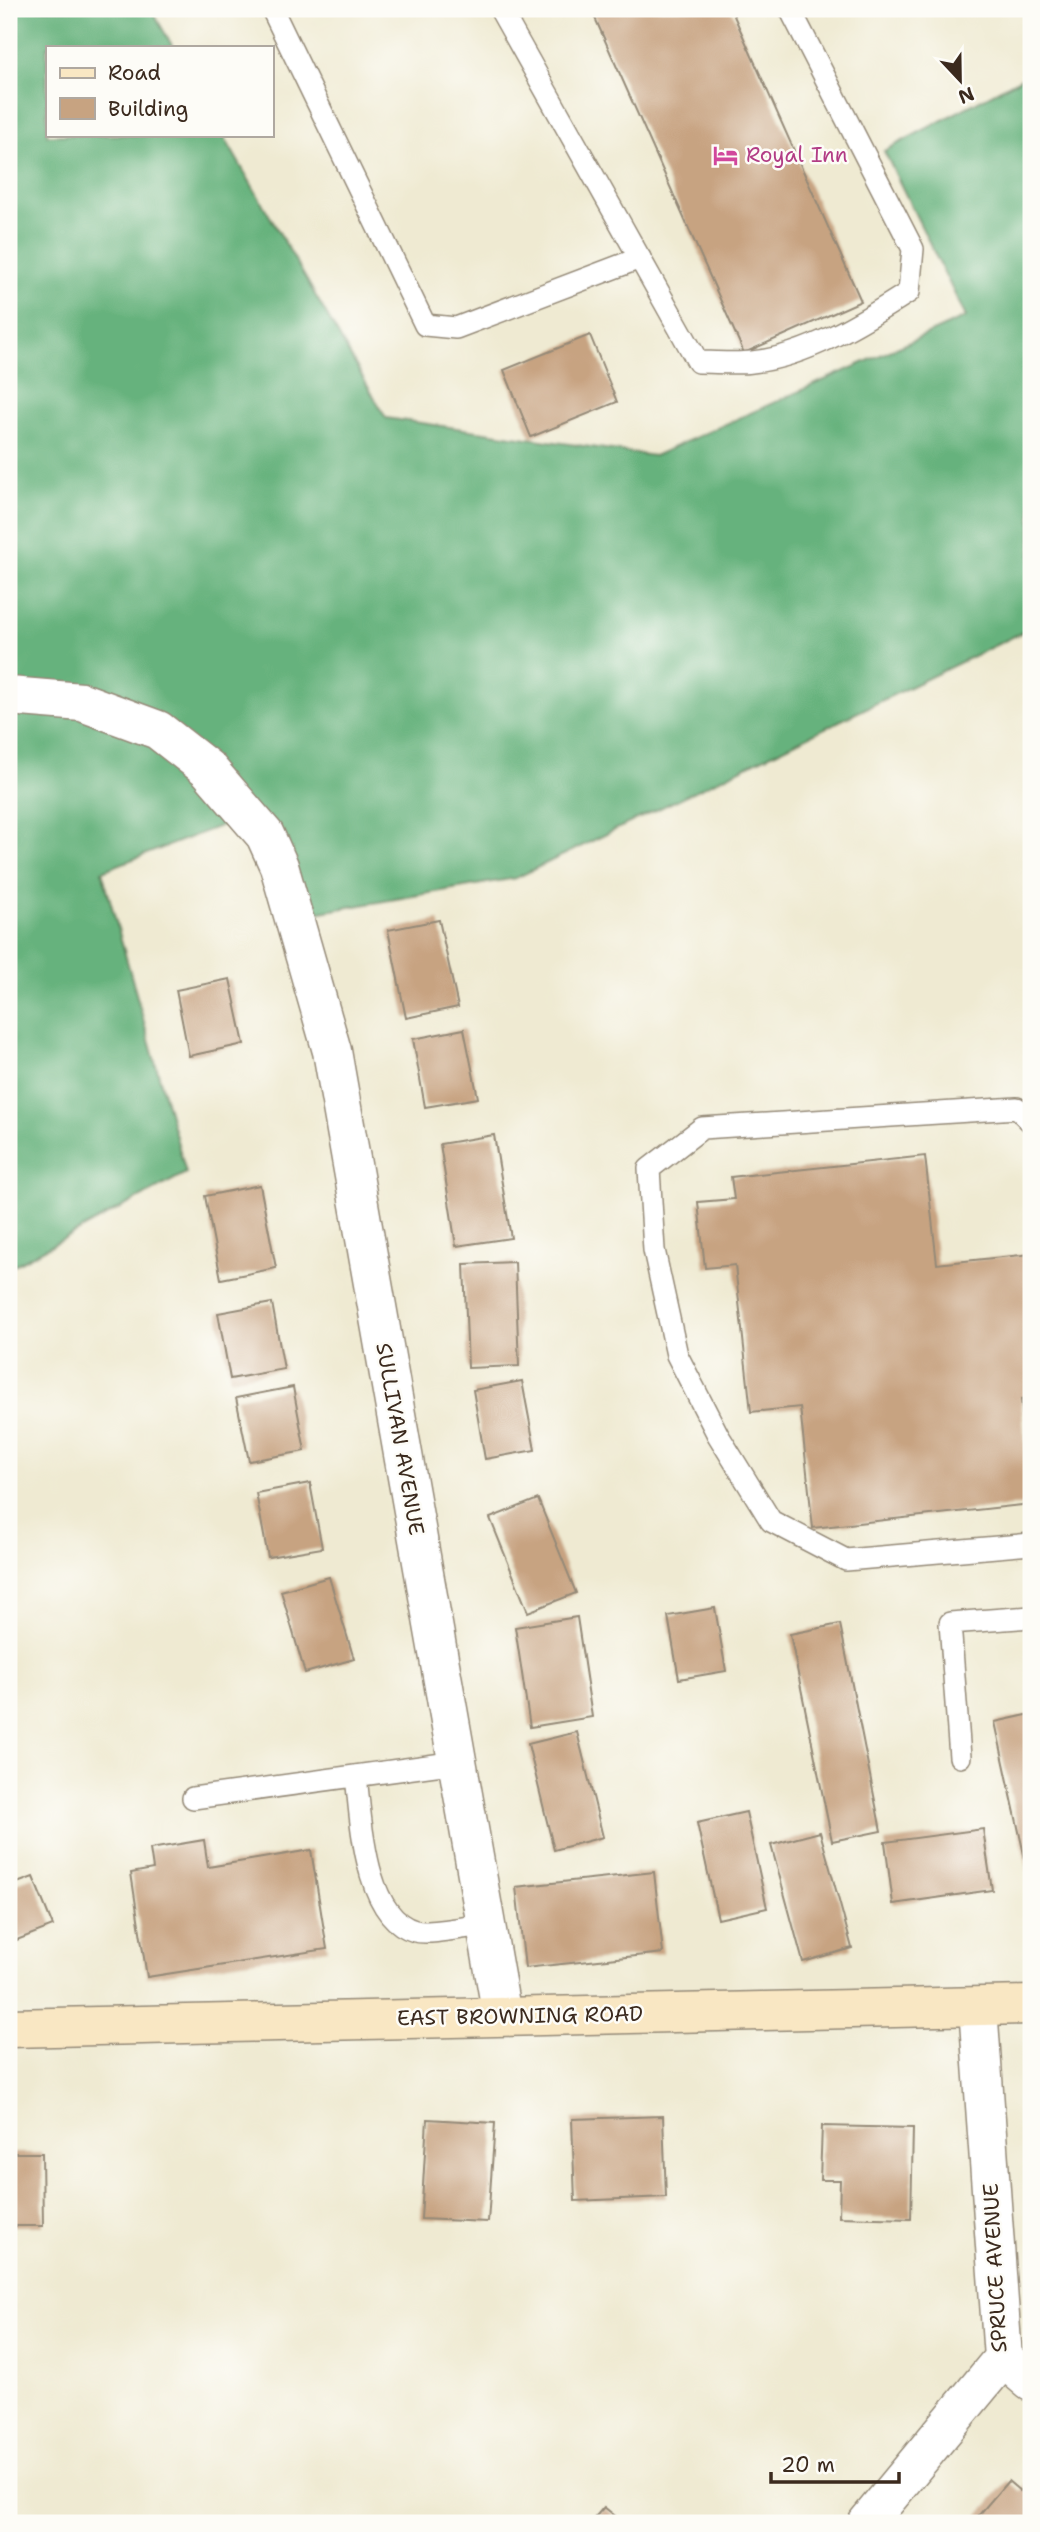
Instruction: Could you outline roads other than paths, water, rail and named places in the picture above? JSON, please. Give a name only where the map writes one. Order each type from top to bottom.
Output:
[{"type":"main road","name":"EAST BROWNING ROAD","points":[[9,2028],[1031,2005]]},
{"type":"street","name":"SULLIVAN AVENUE","points":[[9,696],[82,702],[158,730],[208,769],[265,835],[279,866],[331,1051],[502,2016]]},
{"type":"street","name":"SPRUCE AVENUE","points":[[867,2523],[1017,2370],[978,2007]]},
{"type":"lane","points":[[272,9],[425,325],[456,328],[640,258]]},
{"type":"lane","points":[[500,9],[698,362],[754,362],[813,345],[868,318],[909,292],[913,249],[790,9]]},
{"type":"lane","points":[[1031,1122],[1017,1108],[702,1128],[649,1169],[654,1250],[677,1355],[718,1435],[771,1521],[846,1560],[1031,1545]]},
{"type":"lane","points":[[960,1757],[950,1623],[1031,1617]]},
{"type":"lane","points":[[194,1798],[457,1762]]},
{"type":"lane","points":[[356,1776],[368,1870],[381,1898],[398,1920],[416,1931],[486,1925]]},
{"type":"place","name":"Royal Inn","points":[[726,155]]}]
